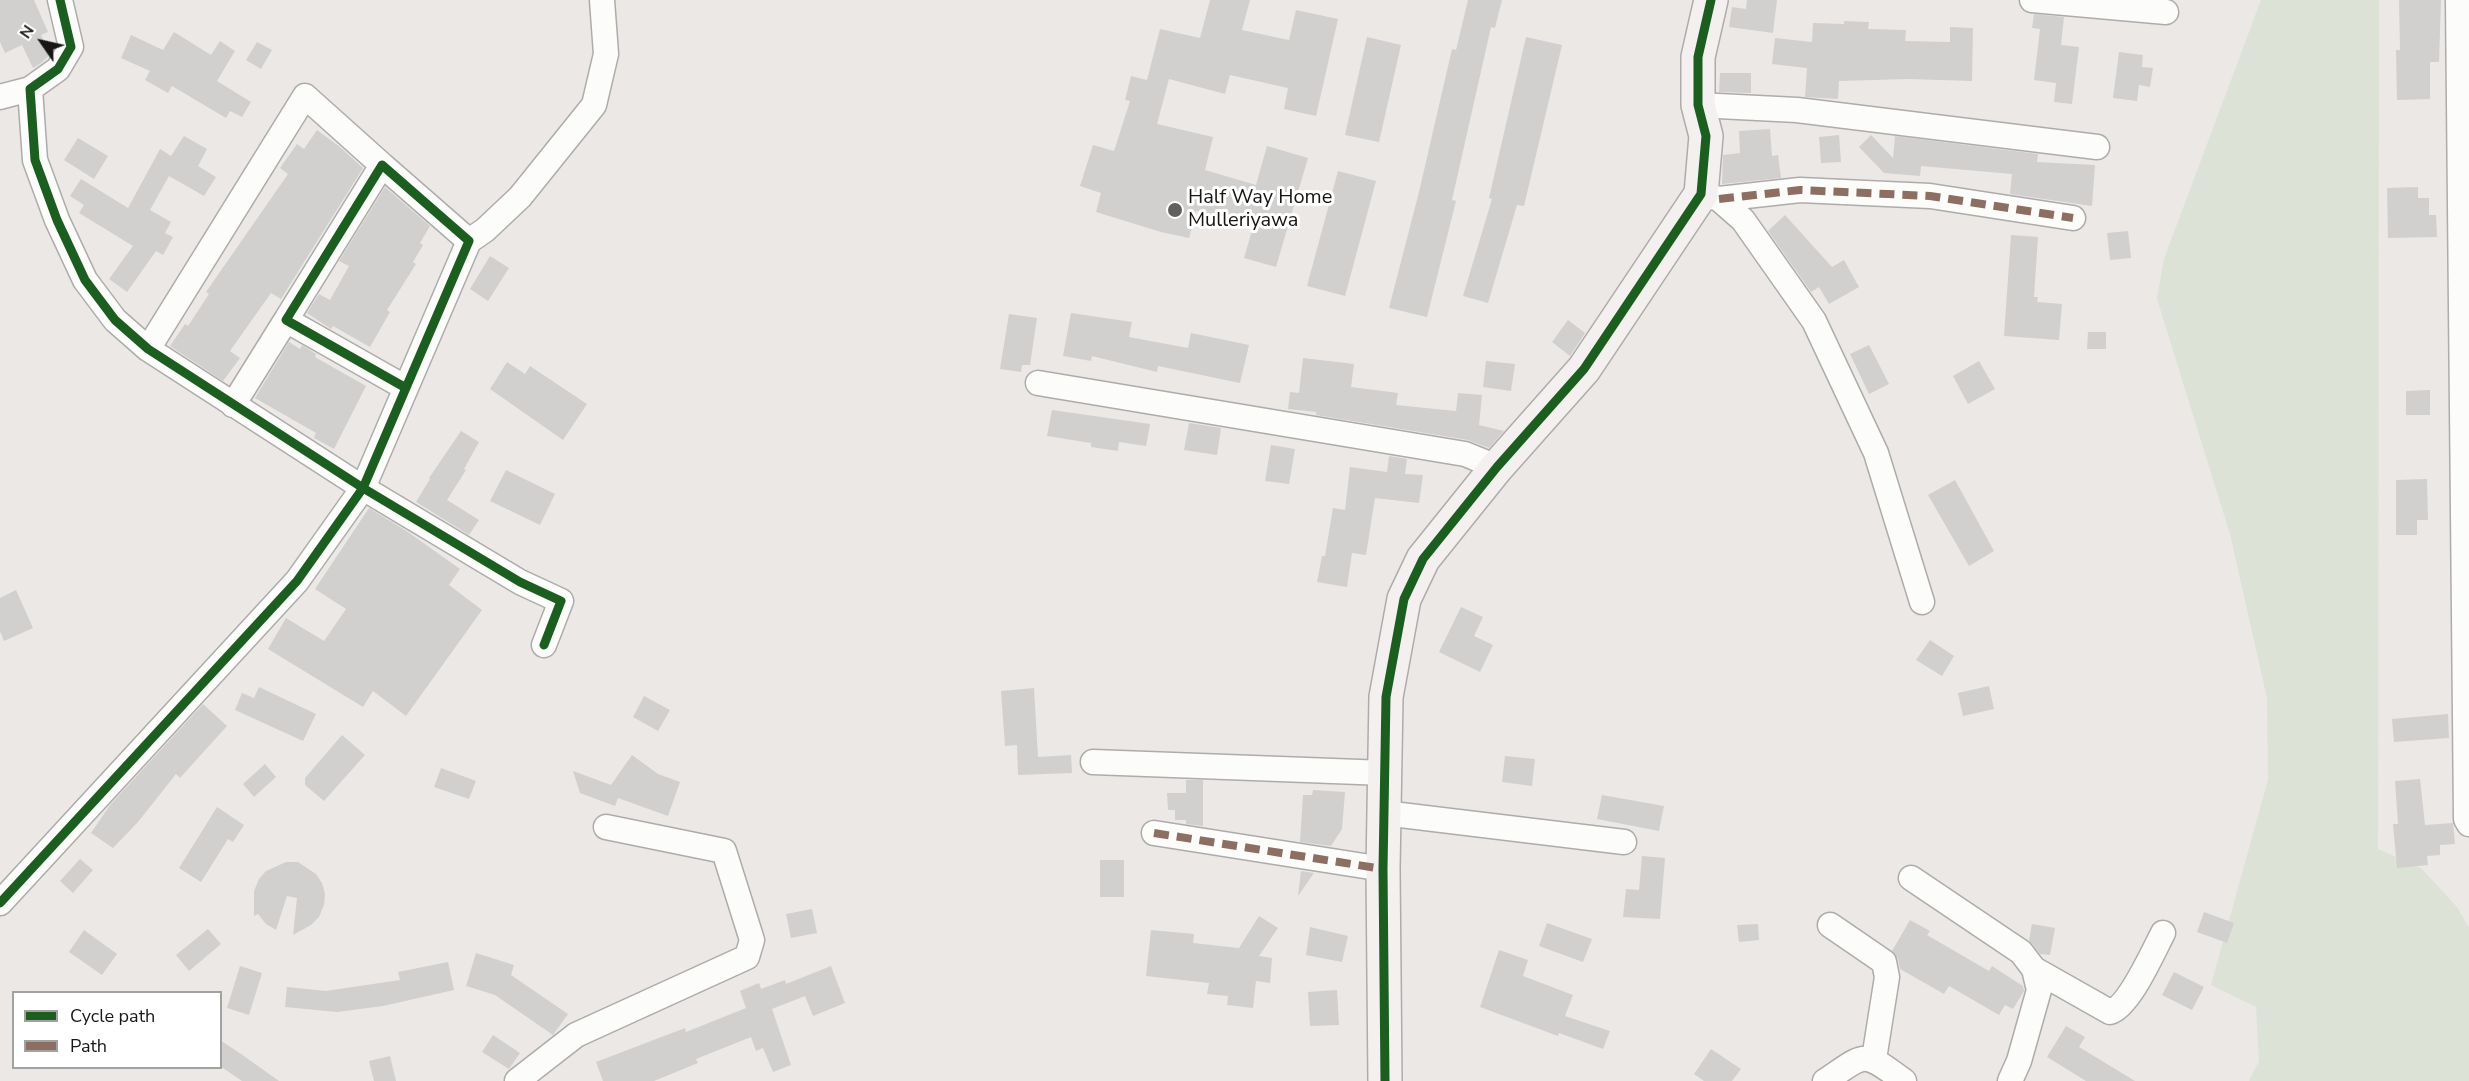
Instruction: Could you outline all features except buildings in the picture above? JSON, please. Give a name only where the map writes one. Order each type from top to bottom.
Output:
[{"type":"street","points":[[0,97],[30,89],[58,69],[71,47],[60,0]]},
{"type":"street","points":[[0,903],[297,580],[363,488],[469,241],[485,230],[520,197],[594,105],[606,54],[602,0]]},
{"type":"street","points":[[1385,1081],[1383,869],[1386,697],[1404,599],[1423,559],[1497,467],[1584,369],[1710,196],[1706,136],[1698,105],[1698,57],[1711,0]]},
{"type":"street","points":[[2032,0],[2166,12]]},
{"type":"street","points":[[2458,0],[2466,819],[2469,824]]},
{"type":"street","points":[[30,89],[35,160],[57,220],[85,280],[115,320],[148,350],[363,488],[520,582],[561,601],[544,645]]},
{"type":"street","points":[[148,350],[305,96],[469,241]]},
{"type":"street","points":[[1698,105],[1797,110],[2097,147]]},
{"type":"street","points":[[233,405],[382,165]]},
{"type":"street","points":[[1710,196],[1800,190],[1930,196],[2073,218]]},
{"type":"street","points":[[1710,196],[1743,220],[1814,321],[1876,453],[1922,602]]},
{"type":"street","points":[[286,320],[406,388]]},
{"type":"street","points":[[1038,383],[1465,454],[1497,467]]},
{"type":"street","points":[[1093,762],[1386,773]]},
{"type":"street","points":[[1384,813],[1624,842]]},
{"type":"street","points":[[517,1081],[576,1035],[747,957],[752,940],[724,851],[606,827]]},
{"type":"street","points":[[1154,833],[1383,869]]},
{"type":"street","points":[[1911,878],[2021,952],[2034,969],[2110,1012],[2117,1010],[2126,1000],[2163,933]]},
{"type":"street","points":[[1830,925],[1884,962],[1887,977],[1874,1059]]},
{"type":"street","points":[[2010,1081],[2019,1061],[2039,990],[2034,969]]},
{"type":"street","points":[[1825,1081],[1859,1058],[1874,1059],[1904,1081]]},
{"type":"shaded area","points":[[2261,0],[2379,0],[2378,849],[2421,868],[2457,907],[2469,928],[2469,1081],[2249,1081],[2259,1061],[2256,1007],[2211,985],[2268,780],[2267,698],[2230,534],[2157,299],[2164,259]]},
{"type":"marked path","points":[[1719,199],[1800,190],[1930,196],[2073,218]]},
{"type":"marked path","points":[[1154,833],[1383,869]]},
{"type":"cycle path","points":[[60,0],[71,47],[58,69],[30,89],[35,160],[57,220],[85,280],[115,320],[148,349],[363,488],[469,241],[382,165],[286,320],[406,388]]},
{"type":"cycle path","points":[[1385,1081],[1383,869],[1386,697],[1404,599],[1423,559],[1497,467],[1584,369],[1701,194],[1706,136],[1698,105],[1698,57],[1711,0]]},
{"type":"cycle path","points":[[0,903],[297,581],[363,488],[520,582],[561,601],[544,645]]},
{"type":"place","name":"Half Way Home Mulleriyawa","points":[[1175,210]]}]
